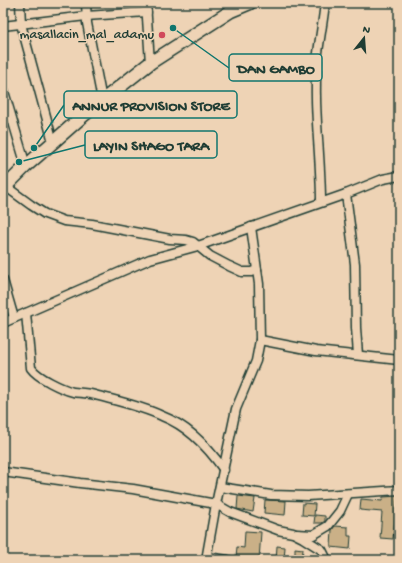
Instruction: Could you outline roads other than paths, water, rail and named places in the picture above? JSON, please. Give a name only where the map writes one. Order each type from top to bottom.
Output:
[{"type":"street","points":[[20,3],[22,24],[53,142]]},
{"type":"street","points":[[86,3],[86,16],[102,100]]},
{"type":"street","points":[[146,3],[150,63]]},
{"type":"street","points":[[250,3],[231,7],[150,63],[102,100],[26,166],[4,188],[45,214],[64,221],[92,224],[170,239],[186,240],[193,242],[229,266],[242,272],[257,270]]},
{"type":"street","points":[[321,202],[321,179],[316,116],[317,61],[325,3]]},
{"type":"street","points":[[3,26],[86,16],[147,12]]},
{"type":"street","points":[[3,88],[26,166]]},
{"type":"street","points":[[3,323],[150,259],[198,246],[346,194],[383,179],[399,176]]},
{"type":"street","points":[[346,194],[355,264],[358,355]]},
{"type":"street","points":[[228,560],[206,558],[236,410],[256,361],[260,340],[259,284],[251,227]]},
{"type":"street","points":[[3,280],[14,318]]},
{"type":"street","points":[[26,313],[31,368],[34,372],[58,387],[72,392],[93,394],[134,406],[175,422],[203,444],[224,470]]},
{"type":"street","points":[[260,340],[316,351],[399,360]]},
{"type":"street","points":[[3,472],[133,489],[216,504],[230,512],[278,530],[313,535],[328,526],[340,510],[348,494]]},
{"type":"street","points":[[220,487],[271,494],[308,496],[399,490]]},
{"type":"street","points":[[293,533],[322,550],[327,560]]},
{"type":"place","name":"DAN GAMBO","points":[[173,28]]},
{"type":"place","name":"masallacin_mal_adamu","points":[[162,35]]},
{"type":"place","name":"ANNUR PROVISION STORE","points":[[34,148]]},
{"type":"place","name":"LAYIN SHAGO TARA","points":[[19,162]]}]
